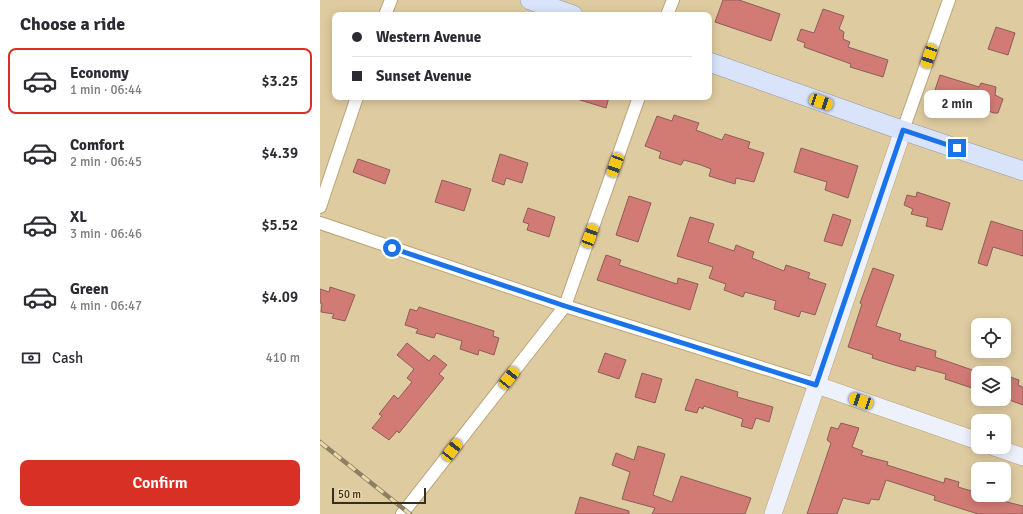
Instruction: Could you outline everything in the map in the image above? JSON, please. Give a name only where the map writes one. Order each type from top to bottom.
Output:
[{"type":"main road","points":[[530,0],[564,12]]},
{"type":"main road","points":[[712,63],[1023,171]]},
{"type":"street","points":[[386,12],[391,0]]},
{"type":"street","points":[[669,12],[673,0]]},
{"type":"street","points":[[773,514],[903,130],[949,0]]},
{"type":"street","points":[[320,207],[356,100]]},
{"type":"street","points":[[402,514],[565,306],[638,100]]},
{"type":"street","points":[[320,223],[565,306],[816,385],[971,439]]},
{"type":"street","points":[[1011,453],[1023,457]]},
{"type":"building","points":[[723,0],[739,0],[780,14],[771,41],[715,22]]},
{"type":"building","points":[[823,9],[844,16],[839,29],[844,32],[843,39],[850,42],[848,47],[888,60],[883,77],[850,67],[851,64],[804,47],[805,43],[797,40],[801,29],[814,33]]},
{"type":"building","points":[[996,27],[1015,33],[1008,55],[988,49]]},
{"type":"building","points":[[940,75],[979,87],[981,83],[996,87],[995,95],[1003,99],[998,113],[934,93]]},
{"type":"building","points":[[580,100],[608,100],[606,108]]},
{"type":"building","points":[[674,115],[699,123],[696,130],[722,140],[725,134],[750,142],[748,148],[764,153],[754,182],[736,178],[735,184],[709,176],[711,169],[701,165],[684,160],[681,165],[659,158],[661,152],[645,146],[657,116],[672,121]]},
{"type":"building","points":[[801,148],[858,166],[848,198],[825,190],[827,182],[794,172]]},
{"type":"building","points":[[500,154],[528,163],[522,183],[506,178],[504,185],[492,181]]},
{"type":"building","points":[[358,159],[390,170],[385,184],[353,172]]},
{"type":"building","points":[[442,180],[471,189],[464,211],[435,202]]},
{"type":"building","points":[[917,192],[950,203],[942,230],[926,226],[928,218],[911,214],[913,209],[904,205],[907,195],[916,197]]},
{"type":"building","points":[[629,196],[651,203],[638,242],[616,235]]},
{"type":"building","points":[[528,208],[555,217],[549,237],[527,230],[529,224],[523,222]]},
{"type":"building","points":[[833,214],[851,220],[842,246],[824,241]]},
{"type":"building","points":[[690,217],[714,224],[708,242],[734,251],[736,245],[754,252],[752,258],[784,271],[786,265],[810,273],[808,278],[826,284],[815,315],[801,311],[799,317],[774,309],[776,301],[745,292],[743,297],[724,290],[726,284],[709,278],[713,267],[677,256]]},
{"type":"building","points":[[991,221],[1023,231],[1023,256],[993,247],[987,266],[978,263]]},
{"type":"building","points":[[606,255],[621,260],[619,265],[677,284],[678,278],[698,284],[690,310],[597,280]]},
{"type":"building","points":[[873,268],[894,275],[876,326],[901,334],[899,340],[936,351],[935,357],[971,370],[971,388],[945,379],[946,374],[916,366],[915,371],[872,358],[873,355],[848,347],[862,304],[860,303]]},
{"type":"building","points":[[330,287],[355,295],[345,321],[332,318],[334,314],[321,312],[322,303],[320,303],[320,289],[329,292]]},
{"type":"building","points":[[419,307],[494,331],[493,336],[499,338],[494,355],[479,350],[478,355],[460,349],[462,341],[436,333],[434,338],[416,333],[418,329],[405,325],[410,309],[417,311]]},
{"type":"building","points":[[407,343],[429,361],[434,355],[447,365],[439,374],[444,378],[399,433],[397,431],[389,440],[372,428],[382,416],[379,414],[394,395],[398,399],[412,382],[407,378],[414,369],[397,355]]},
{"type":"building","points":[[605,353],[626,360],[619,379],[598,372]]},
{"type":"building","points":[[642,373],[662,379],[655,403],[635,397]]},
{"type":"building","points":[[1011,377],[1019,380],[1018,385],[1023,387],[1023,405],[1011,401]]},
{"type":"building","points":[[696,379],[738,392],[737,397],[773,407],[769,422],[756,418],[752,429],[741,426],[743,419],[704,406],[703,409],[699,407],[697,413],[685,410]]},
{"type":"building","points":[[841,423],[859,428],[852,447],[863,451],[861,455],[888,462],[887,465],[944,483],[945,478],[959,482],[958,487],[971,491],[971,502],[1007,502],[1023,506],[1023,514],[978,514],[934,500],[935,496],[886,480],[879,500],[871,499],[869,504],[843,498],[837,514],[807,514],[831,443],[827,440],[831,427],[838,429]]},
{"type":"building","points":[[638,446],[665,454],[653,495],[672,502],[681,476],[751,498],[745,514],[652,514],[655,508],[622,499],[630,472],[612,465],[616,453],[634,460]]},
{"type":"building","points":[[580,497],[629,511],[629,514],[575,514]]},
{"type":"railway","points":[[320,442],[410,514]]},
{"type":"route","points":[[392,248],[565,306],[816,385],[903,130],[957,148]]}]
